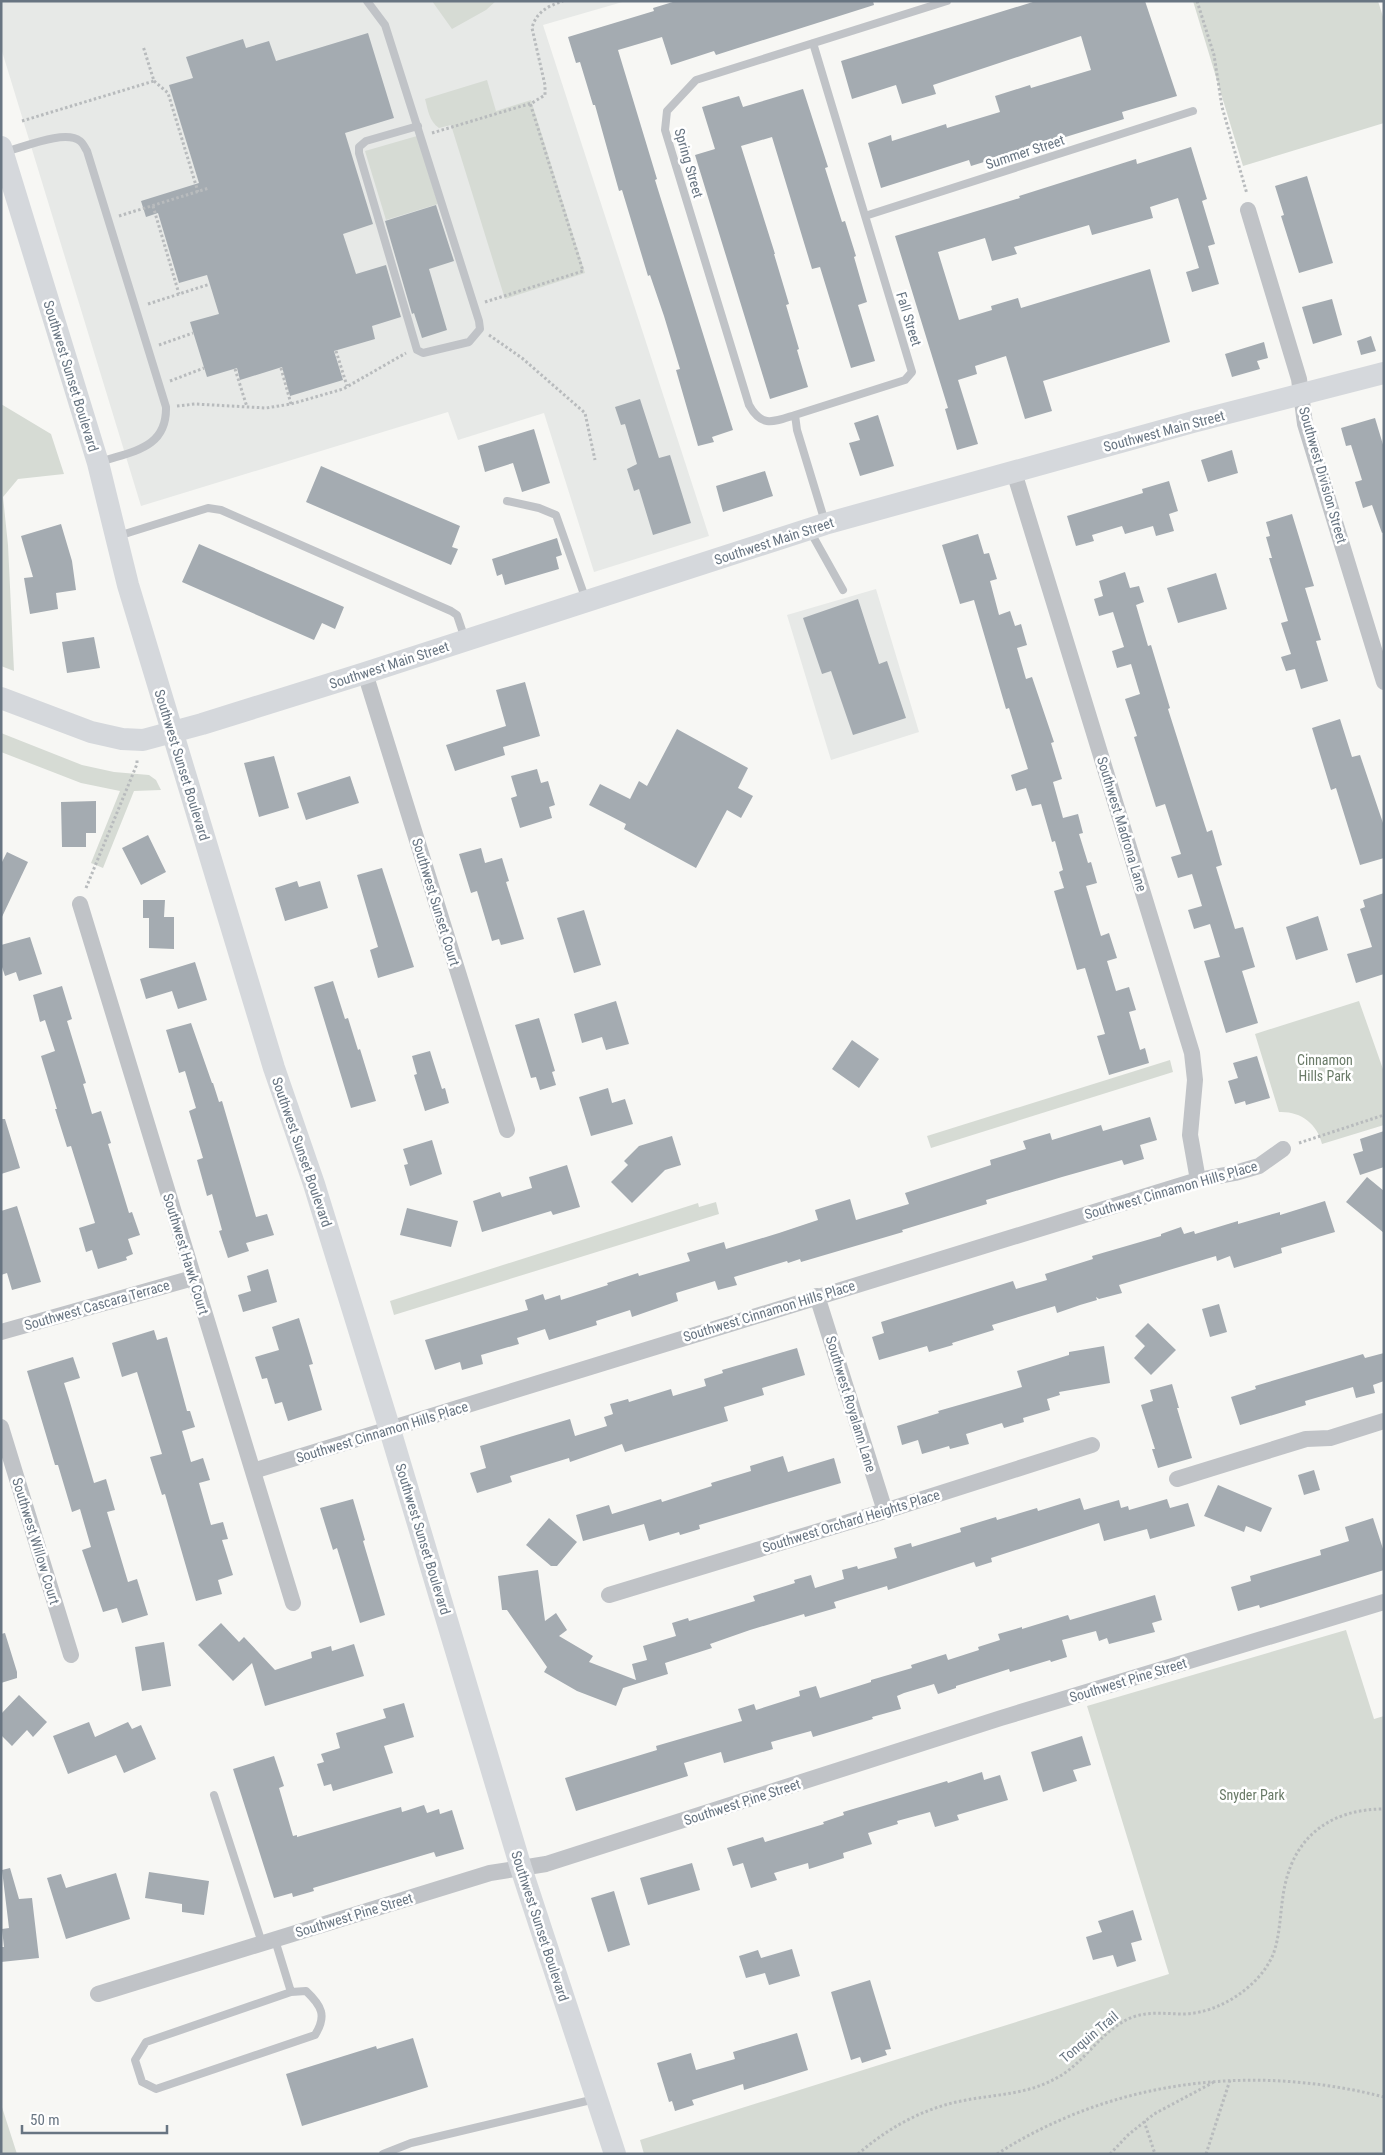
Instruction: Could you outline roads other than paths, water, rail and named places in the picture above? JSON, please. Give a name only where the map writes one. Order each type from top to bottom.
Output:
[{"type":"main road","name":"Southwest Sunset Boulevard","points":[[2,150],[98,463],[128,585],[274,1068],[314,1184],[390,1430],[521,1868],[615,2154]]},
{"type":"main road","name":"Southwest Main Street","points":[[1,698],[91,732],[135,740],[172,733],[587,602],[818,526],[1193,422],[1384,373]]},
{"type":"street","name":"Southwest Division Street","points":[[1248,210],[1299,379],[1305,424],[1384,682]]},
{"type":"street","name":"Southwest Madrona Lane","points":[[1014,472],[1192,1053],[1195,1080],[1190,1135],[1198,1180]]},
{"type":"street","name":"Southwest Sunset Court","points":[[365,673],[507,1130]]},
{"type":"street","name":"Southwest Hawk Court","points":[[80,904],[293,1603]]},
{"type":"street","name":"Southwest Cinnamon Hills Place","points":[[253,1471],[1198,1180],[1236,1174],[1259,1166],[1283,1149]]},
{"type":"street","name":"Southwest Cascara Terrace","points":[[1,1332],[193,1278]]},
{"type":"street","name":"Southwest Royalann Lane","points":[[818,1296],[885,1512]]},
{"type":"street","points":[[1177,1480],[1306,1439],[1330,1438],[1384,1420]]},
{"type":"street","name":"Southwest Willow Court","points":[[1,1427],[71,1655]]},
{"type":"street","name":"Southwest Orchard Heights Place","points":[[609,1595],[885,1512],[1092,1445]]},
{"type":"street","name":"Southwest Pine Street","points":[[98,1994],[490,1872],[546,1864],[1001,1718],[1384,1602]]},
{"type":"lane","points":[[367,1],[385,25],[422,137],[480,329],[469,342],[423,353],[417,350],[359,147],[366,141],[418,126]]},
{"type":"lane","name":"Spring Street","points":[[795,415],[764,421],[755,416],[749,405],[665,130],[666,111],[696,80],[948,1]]},
{"type":"lane","name":"Fall Street","points":[[795,415],[905,380],[912,372],[813,43]]},
{"type":"lane","name":"Summer Street","points":[[865,216],[1193,111]]},
{"type":"lane","points":[[2,150],[56,137],[80,141],[87,151],[136,308],[166,407],[167,421],[163,432],[156,440],[98,463]]},
{"type":"lane","points":[[795,415],[818,526],[844,590]]},
{"type":"lane","points":[[507,501],[539,508],[556,515],[587,602]]},
{"type":"lane","points":[[116,537],[208,508],[221,510],[451,611],[457,615],[465,641]]},
{"type":"lane","points":[[214,1795],[268,1941],[291,1992]]},
{"type":"lane","points":[[306,1991],[316,2001],[322,2012],[322,2024],[315,2035],[156,2089],[142,2082],[134,2060],[146,2042],[291,1992],[306,1991]]},
{"type":"lane","points":[[383,2154],[411,2143],[596,2098]]},
{"type":"park label","name":"Cinnamon Hills Park","points":[[1325,1068]]},
{"type":"park label","name":"Snyder Park","points":[[1252,1795]]}]
